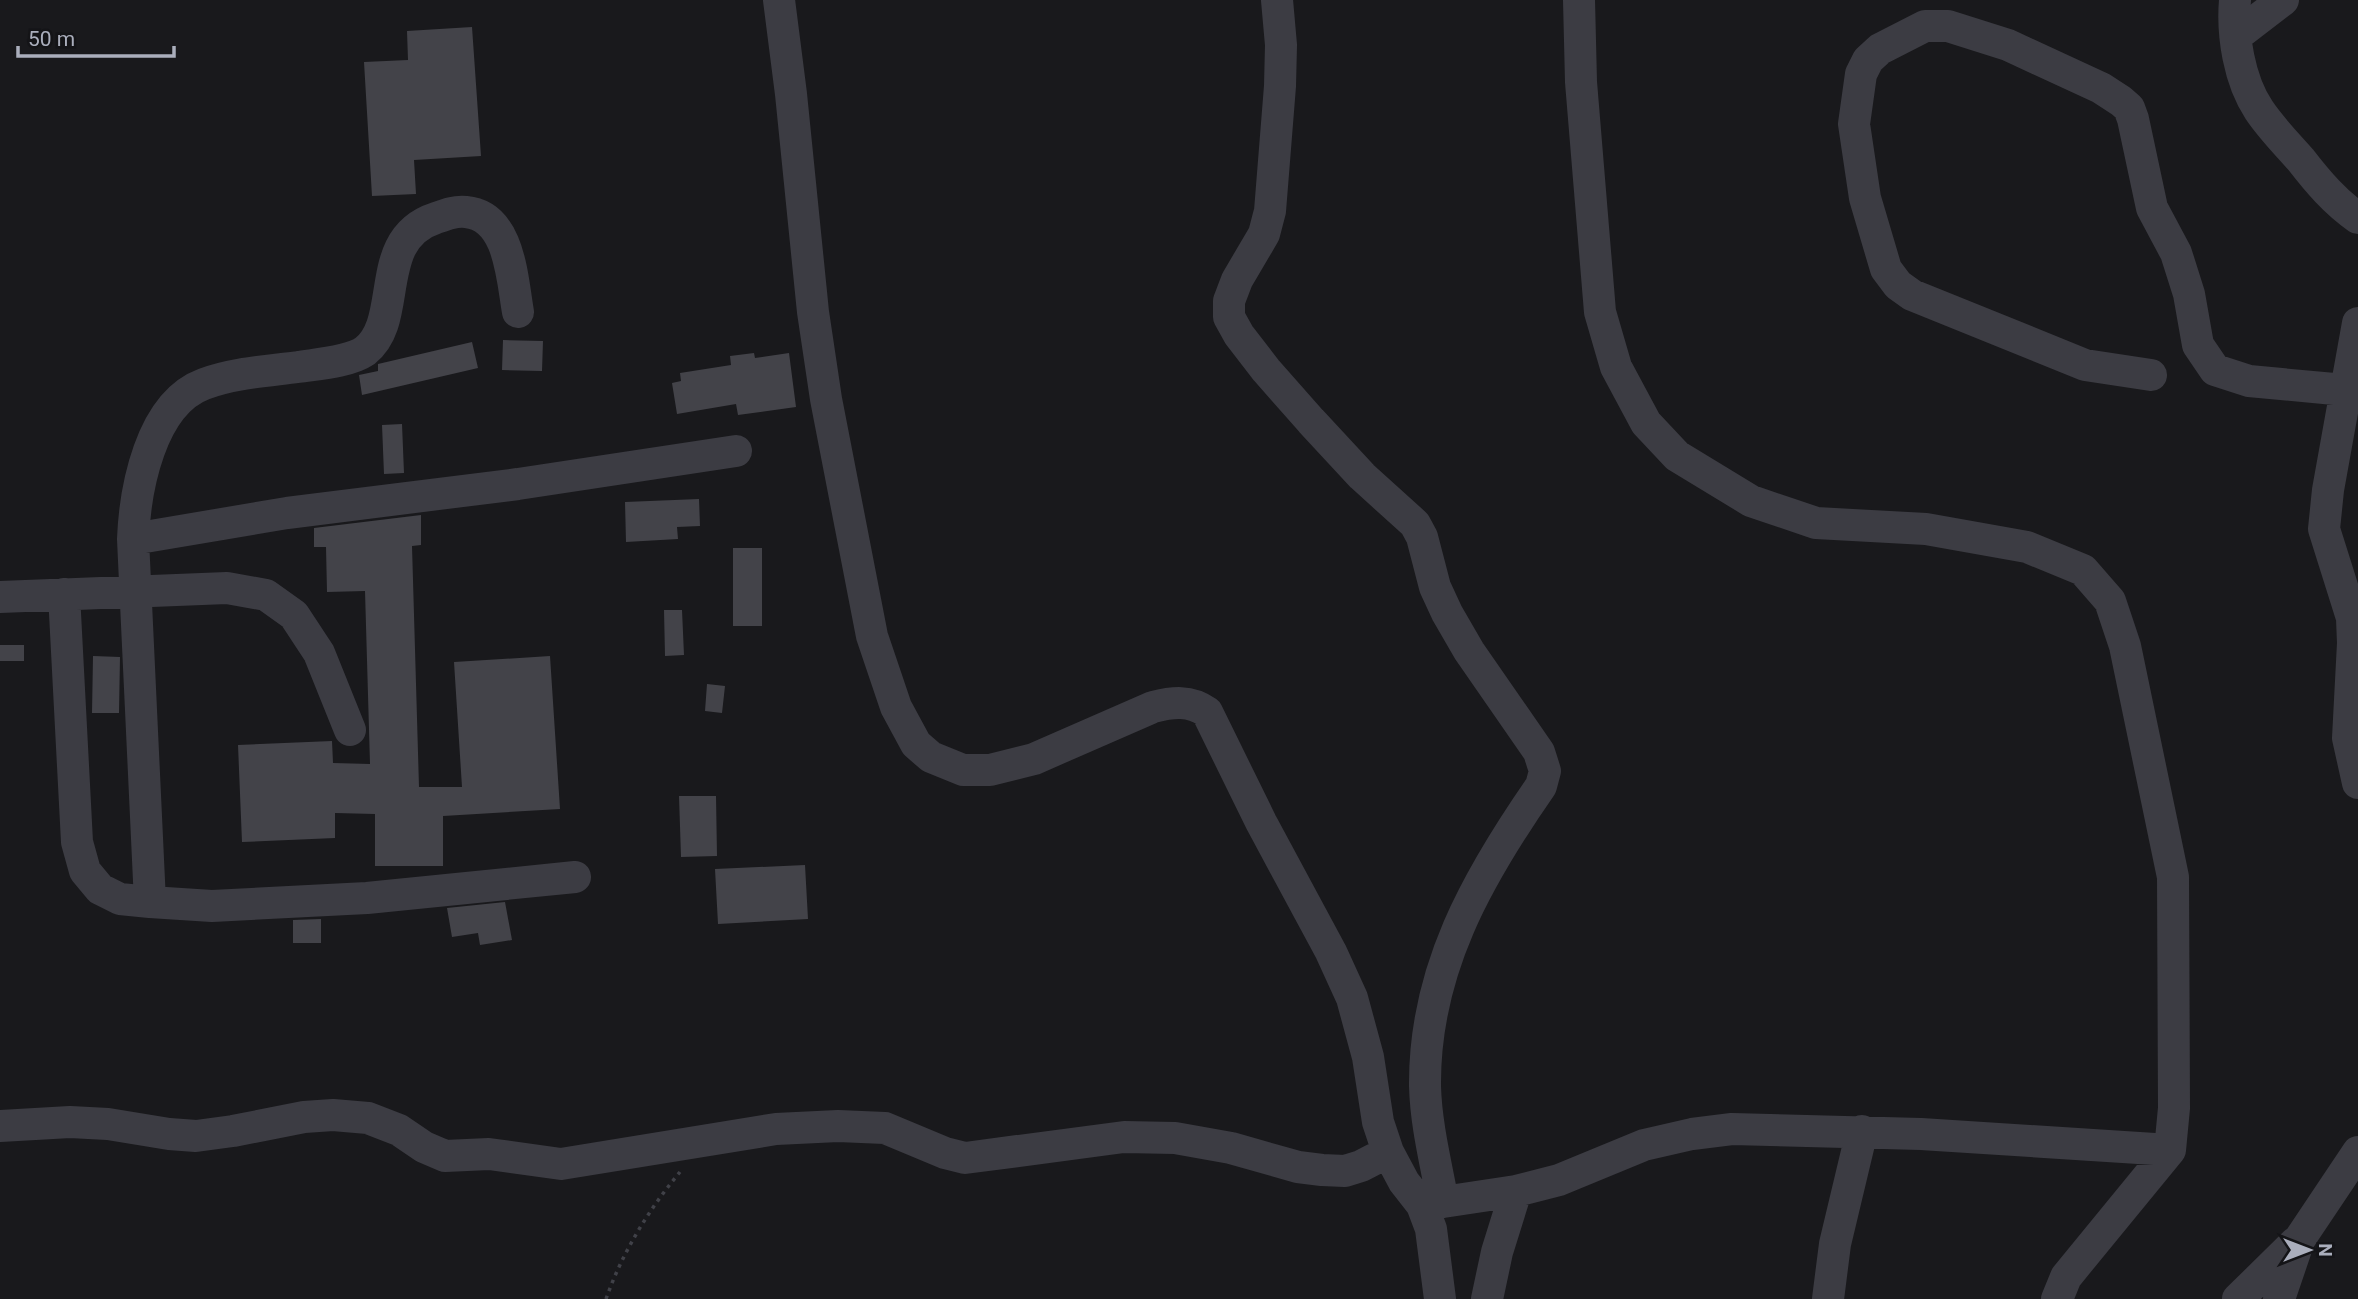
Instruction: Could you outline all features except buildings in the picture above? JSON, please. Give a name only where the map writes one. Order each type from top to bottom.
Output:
[{"type":"street","points":[[779,0],[813,312],[826,399],[872,636],[896,707],[916,744],[931,757],[962,770],[990,770],[1034,759],[1153,706],[1187,703],[1198,705],[1208,712],[1261,822],[1331,952],[1352,998],[1368,1056],[1378,1122],[1388,1152],[1404,1182],[1433,1203],[1516,1191],[1559,1180],[1644,1145],[1692,1134],[1732,1129],[1862,1131],[2169,1150]]},
{"type":"street","points":[[1277,0],[1281,45],[1280,86],[1270,211],[1264,234],[1237,280],[1229,301],[1230,317],[1253,352],[1311,421],[1362,476],[1415,524],[1422,537],[1435,587],[1447,614],[1469,651],[1525,729],[1539,752],[1545,771],[1541,786],[1479,883],[1457,927],[1440,975],[1430,1026],[1425,1086],[1433,1203],[1431,1229],[1440,1299]]},
{"type":"street","points":[[1579,0],[1581,82],[1600,312],[1616,367],[1646,423],[1677,456],[1751,501],[1816,523],[1926,529],[2028,547],[2083,570],[2110,601],[2125,646],[2173,877],[2174,1108],[2169,1150],[2066,1277],[2057,1299]]},
{"type":"street","points":[[2235,0],[2236,36],[2246,84],[2259,109],[2326,191],[2358,218]]},
{"type":"street","points":[[2236,36],[2283,0]]},
{"type":"street","points":[[2151,375],[2085,365],[1912,295],[1898,285],[1886,269],[1866,198],[1854,124],[1861,74],[1868,60],[1880,49],[1925,26],[1948,26],[2008,45],[2101,88],[2121,101],[2129,108],[2133,119],[2152,208],[2176,253],[2189,294],[2198,345],[2215,370],[2249,381],[2345,390]]},
{"type":"street","points":[[150,902],[133,540],[134,509],[143,468],[160,427],[182,397],[203,384],[335,362],[364,351],[377,336],[384,317],[390,280],[402,244],[422,222],[454,211],[478,213],[496,228],[506,250],[518,312]]},
{"type":"street","points":[[2358,323],[2324,529],[2351,618],[2353,643],[2348,738],[2358,783]]},
{"type":"street","points":[[133,540],[287,513],[518,484],[736,451]]},
{"type":"street","points":[[0,597],[227,588],[266,595],[294,615],[319,653],[350,730]]},
{"type":"street","points":[[64,594],[77,842],[85,872],[100,890],[121,899],[212,906],[367,898],[575,877]]},
{"type":"street","points":[[0,1126],[70,1122],[108,1124],[196,1136],[304,1117],[333,1115],[368,1118],[399,1130],[433,1152],[445,1156],[489,1154],[561,1164],[776,1129],[838,1126],[885,1128],[945,1153],[965,1157],[1124,1137],[1175,1139],[1220,1146],[1298,1167],[1345,1171],[1388,1152]]},
{"type":"street","points":[[1828,1299],[1835,1244],[1862,1131]]},
{"type":"street","points":[[2238,1299],[2299,1240],[2358,1152]]},
{"type":"street","points":[[1487,1299],[1497,1252],[1516,1191]]},
{"type":"street","points":[[2279,1299],[2299,1240]]},
{"type":"path","points":[[606,1299],[633,1241],[663,1193],[680,1172]]}]
